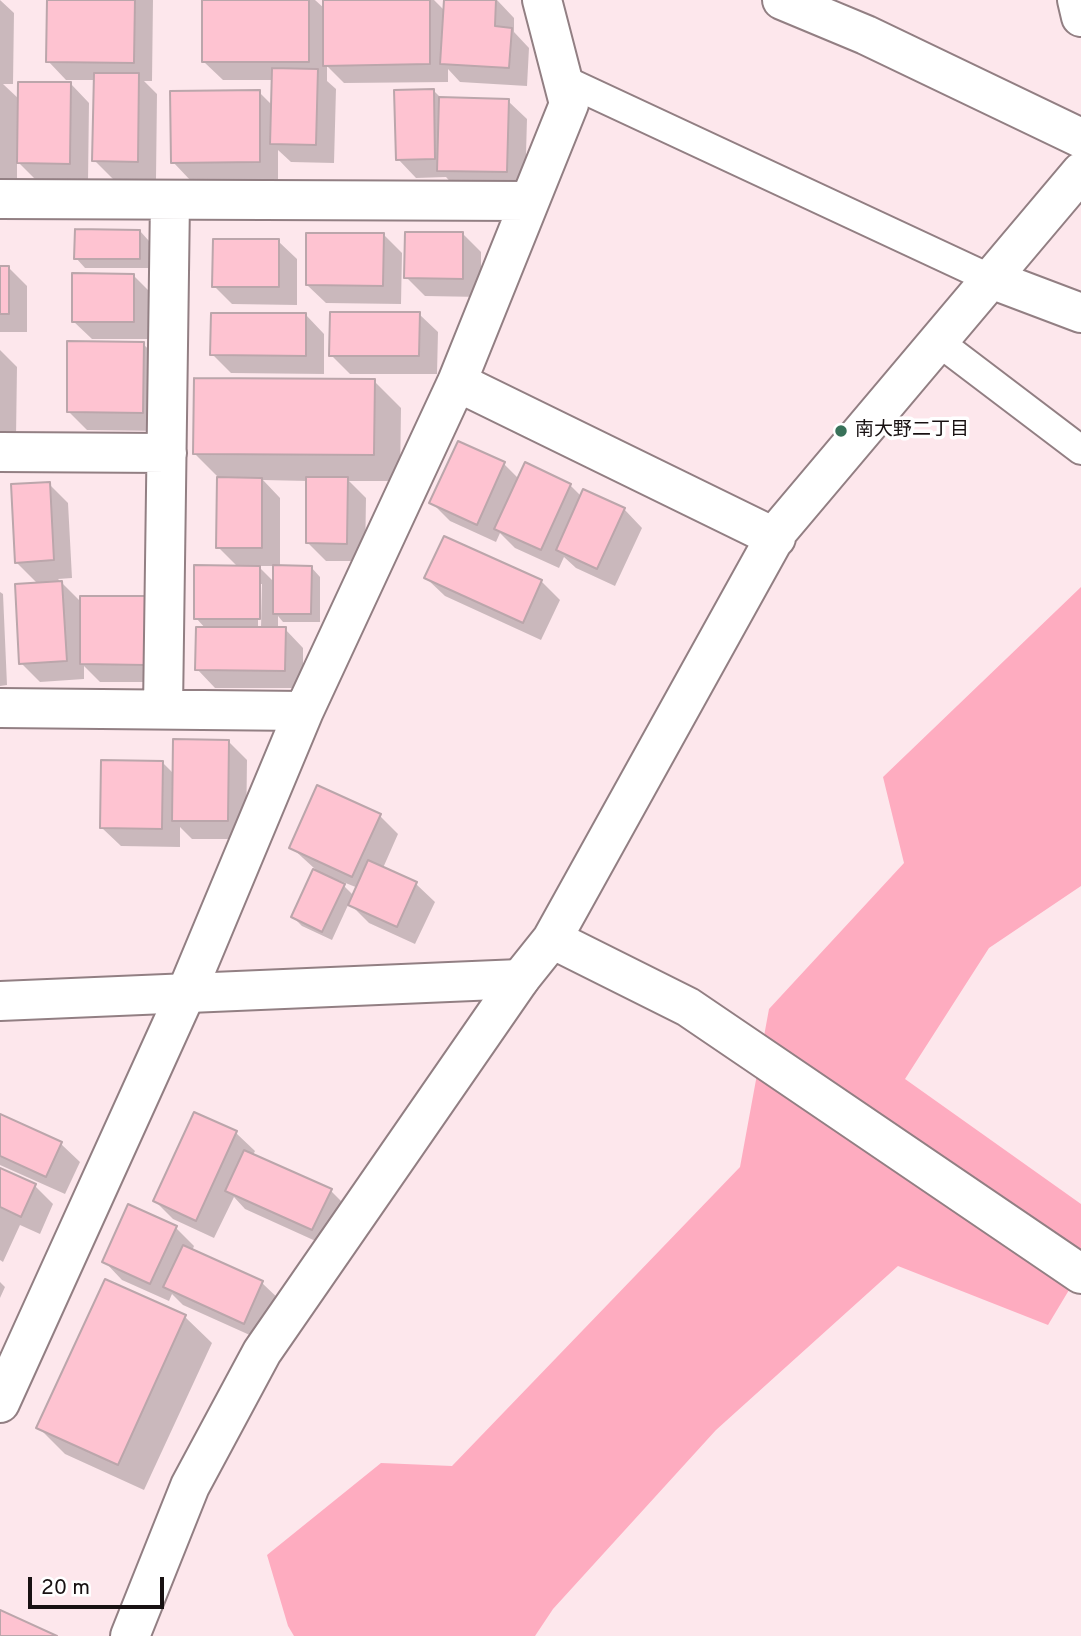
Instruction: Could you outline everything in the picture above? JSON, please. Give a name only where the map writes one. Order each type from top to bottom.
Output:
[{"type":"street","points":[[0,1404],[187,991],[304,711],[457,382],[569,104],[542,0]]},
{"type":"street","points":[[782,0],[861,18],[1081,138]]},
{"type":"street","points":[[1077,0],[1081,17]]},
{"type":"street","points":[[130,1636],[190,1486],[262,1352],[520,979],[552,939],[776,538],[1081,172]]},
{"type":"street","points":[[0,199],[529,201]]},
{"type":"street","points":[[163,709],[170,200]]},
{"type":"street","points":[[990,279],[1081,313]]},
{"type":"street","points":[[457,382],[776,538]]},
{"type":"street","points":[[0,452],[167,453]]},
{"type":"street","points":[[0,708],[304,711]]},
{"type":"street","points":[[552,939],[688,1007],[1081,1274]]},
{"type":"street","points":[[0,1000],[520,979]]},
{"type":"lane","points":[[562,79],[990,279]]},
{"type":"lane","points":[[940,343],[1081,450]]},
{"type":"shaded area","points":[[1081,587],[1081,886],[989,948],[905,1079],[1081,1204],[1081,1270],[1048,1325],[898,1266],[716,1430],[553,1609],[535,1636],[294,1636],[288,1626],[267,1555],[381,1463],[452,1466],[740,1167],[769,1009],[904,863],[883,777]]},
{"type":"building","points":[[47,0],[135,0],[134,63],[46,62]]},
{"type":"building","points":[[202,0],[309,0],[309,62],[202,62]]},
{"type":"building","points":[[323,0],[430,0],[430,64],[323,66]]},
{"type":"building","points":[[444,0],[496,0],[495,26],[512,28],[509,68],[440,64]]},
{"type":"building","points":[[272,68],[318,69],[316,145],[270,144]]},
{"type":"building","points":[[94,73],[139,73],[138,162],[92,161]]},
{"type":"building","points":[[18,82],[71,82],[70,164],[17,163]]},
{"type":"building","points":[[434,89],[435,159],[396,160],[394,90]]},
{"type":"building","points":[[260,90],[260,162],[171,163],[170,91]]},
{"type":"building","points":[[439,97],[509,99],[507,172],[437,171]]},
{"type":"building","points":[[75,229],[140,230],[140,259],[74,259]]},
{"type":"building","points":[[405,232],[463,232],[463,279],[404,278]]},
{"type":"building","points":[[306,233],[384,233],[383,286],[306,285]]},
{"type":"building","points":[[213,239],[279,239],[279,287],[212,287]]},
{"type":"building","points":[[0,266],[9,266],[9,314],[0,314]]},
{"type":"building","points":[[72,273],[134,274],[134,322],[72,322]]},
{"type":"building","points":[[330,312],[420,312],[419,356],[329,356]]},
{"type":"building","points":[[211,313],[306,313],[306,356],[210,355]]},
{"type":"building","points":[[67,341],[144,342],[143,413],[67,412]]},
{"type":"building","points":[[194,378],[375,379],[374,455],[193,454]]},
{"type":"building","points":[[458,441],[505,462],[477,525],[429,503]]},
{"type":"building","points":[[525,462],[571,484],[541,550],[494,529]]},
{"type":"building","points":[[217,477],[262,478],[262,548],[216,548]]},
{"type":"building","points":[[306,477],[348,477],[347,544],[306,543]]},
{"type":"building","points":[[50,482],[54,560],[15,563],[11,484]]},
{"type":"building","points":[[583,489],[625,508],[597,569],[556,550]]},
{"type":"building","points":[[444,536],[542,580],[523,623],[424,578]]},
{"type":"building","points":[[194,565],[260,566],[260,619],[194,619]]},
{"type":"building","points":[[273,565],[312,566],[311,614],[273,614]]},
{"type":"building","points":[[62,581],[67,661],[19,664],[15,584]]},
{"type":"building","points":[[80,596],[145,596],[145,665],[80,664]]},
{"type":"building","points":[[196,627],[286,627],[285,671],[195,670]]},
{"type":"building","points":[[173,739],[229,740],[228,821],[172,821]]},
{"type":"building","points":[[101,760],[163,761],[162,829],[100,828]]},
{"type":"building","points":[[317,785],[381,814],[352,877],[289,848]]},
{"type":"building","points":[[368,860],[417,882],[397,927],[348,905]]},
{"type":"building","points":[[313,869],[345,884],[322,932],[291,917]]},
{"type":"building","points":[[194,1112],[237,1131],[196,1221],[153,1201]]},
{"type":"building","points":[[0,1114],[62,1142],[46,1177],[0,1156]]},
{"type":"building","points":[[244,1150],[332,1189],[312,1230],[225,1191]]},
{"type":"building","points":[[0,1168],[36,1184],[21,1217],[0,1207]]},
{"type":"building","points":[[128,1204],[177,1226],[150,1284],[102,1262]]},
{"type":"building","points":[[183,1245],[263,1281],[244,1324],[163,1287]]},
{"type":"building","points":[[105,1279],[186,1315],[118,1465],[36,1428]]},
{"type":"building","points":[[0,1610],[57,1636],[0,1636]]},
{"type":"place","name":"南大野二丁目","points":[[841,431]]}]
